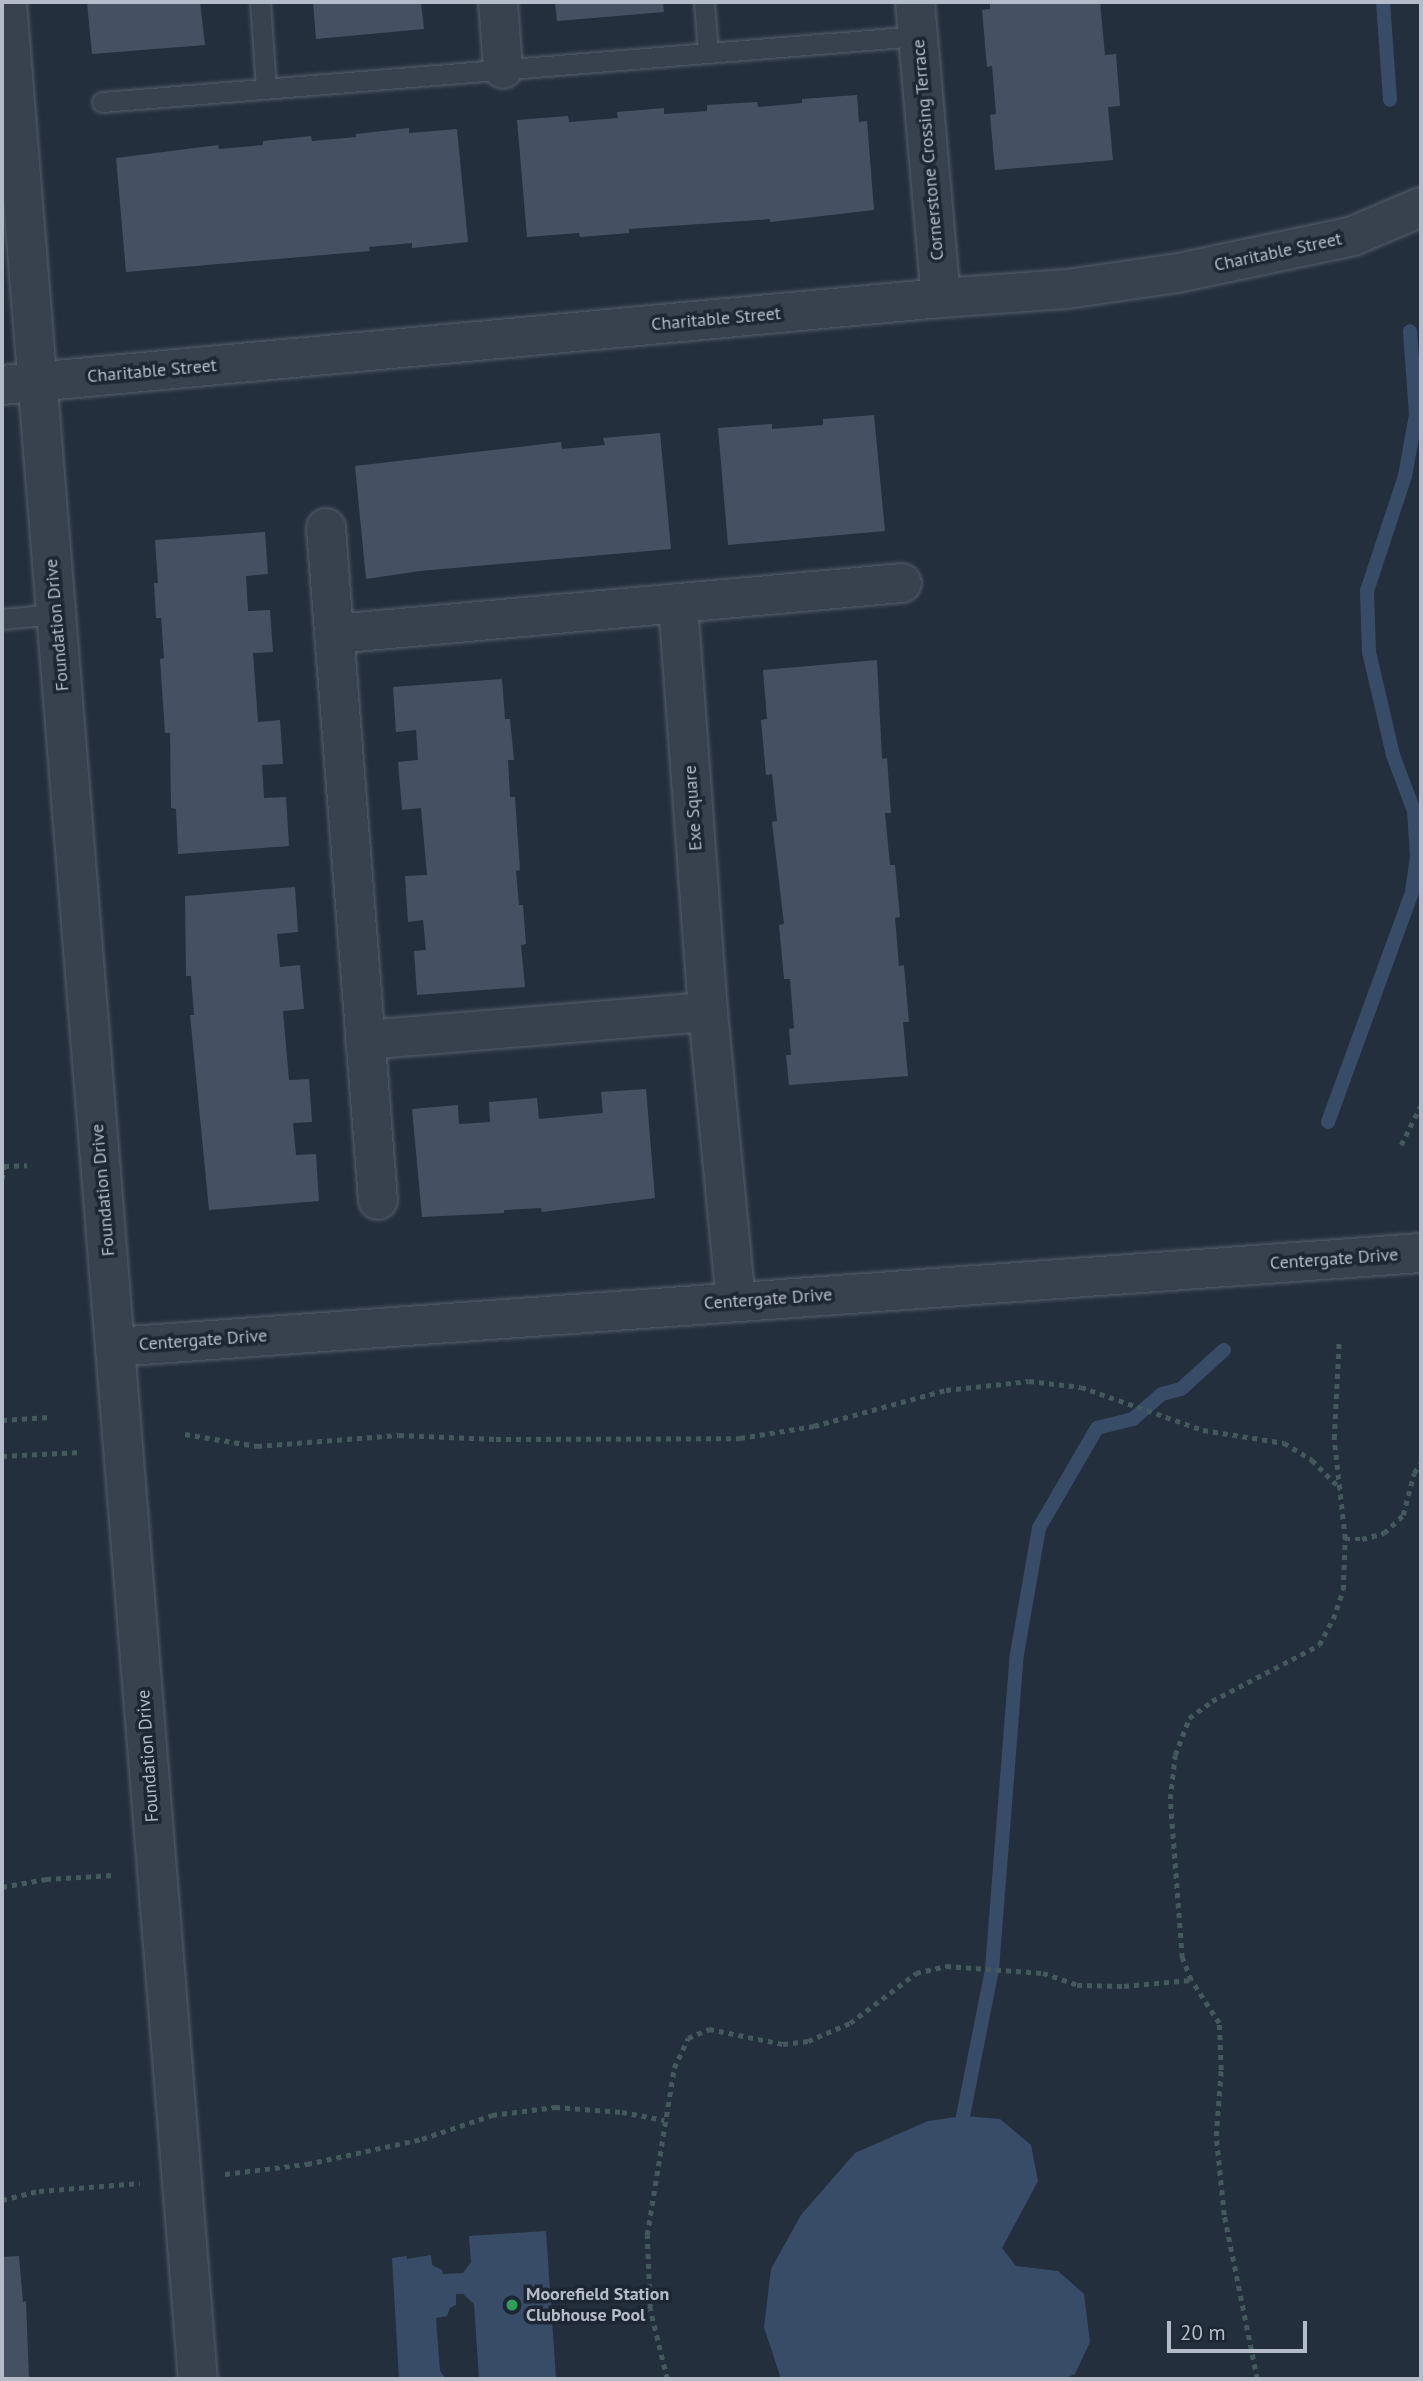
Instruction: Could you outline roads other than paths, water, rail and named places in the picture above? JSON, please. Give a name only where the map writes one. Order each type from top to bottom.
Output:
[{"type":"street","name":"Foundation Drive","points":[[7,2],[19,383],[57,614],[198,2379]]},
{"type":"street","points":[[498,2],[503,69]]},
{"type":"street","name":"Cornerstone Crossing Terrace","points":[[916,19],[941,298]]},
{"type":"street","name":"Charitable Street","points":[[19,383],[941,298],[1068,289],[1178,273],[1353,236],[1421,207]]},
{"type":"street","points":[[326,528],[378,1200]]},
{"type":"street","points":[[334,634],[902,583]]},
{"type":"street","name":"Exe Square","points":[[678,603],[708,1012],[736,1301]]},
{"type":"street","points":[[365,1040],[708,1012]]},
{"type":"street","name":"Centergate Drive","points":[[115,1347],[1421,1253]]},
{"type":"lane","points":[[260,2],[267,88]]},
{"type":"lane","points":[[704,2],[708,52]]},
{"type":"lane","points":[[102,102],[708,52],[916,19]]},
{"type":"lane","points":[[2,619],[57,614]]},
{"type":"water","points":[[963,2116],[1000,2119],[1031,2145],[1038,2181],[1002,2248],[1016,2266],[1058,2271],[1084,2294],[1090,2342],[1075,2374],[1063,2379],[781,2379],[764,2327],[771,2269],[801,2215],[855,2153],[928,2121]]},
{"type":"water","name":"Moorefield Station Clubhouse Pool","points":[[546,2231],[556,2379],[479,2379],[474,2304],[463,2294],[456,2294],[456,2305],[450,2308],[447,2316],[436,2318],[440,2371],[446,2379],[399,2379],[392,2258],[407,2256],[407,2259],[431,2255],[432,2265],[442,2270],[443,2274],[463,2273],[471,2262],[469,2236]]},
{"type":"waterway","points":[[1383,2],[1390,100]]},
{"type":"waterway","points":[[1328,1122],[1412,892],[1417,856],[1414,811],[1393,755],[1369,652],[1367,591],[1405,476],[1416,415],[1410,331]]},
{"type":"waterway","points":[[963,2116],[992,1969],[1017,1654],[1039,1528],[1097,1428],[1133,1419],[1162,1394],[1181,1389],[1224,1350]]},
{"type":"place","name":"Moorefield Station Clubhouse Pool","points":[[512,2305]]}]
